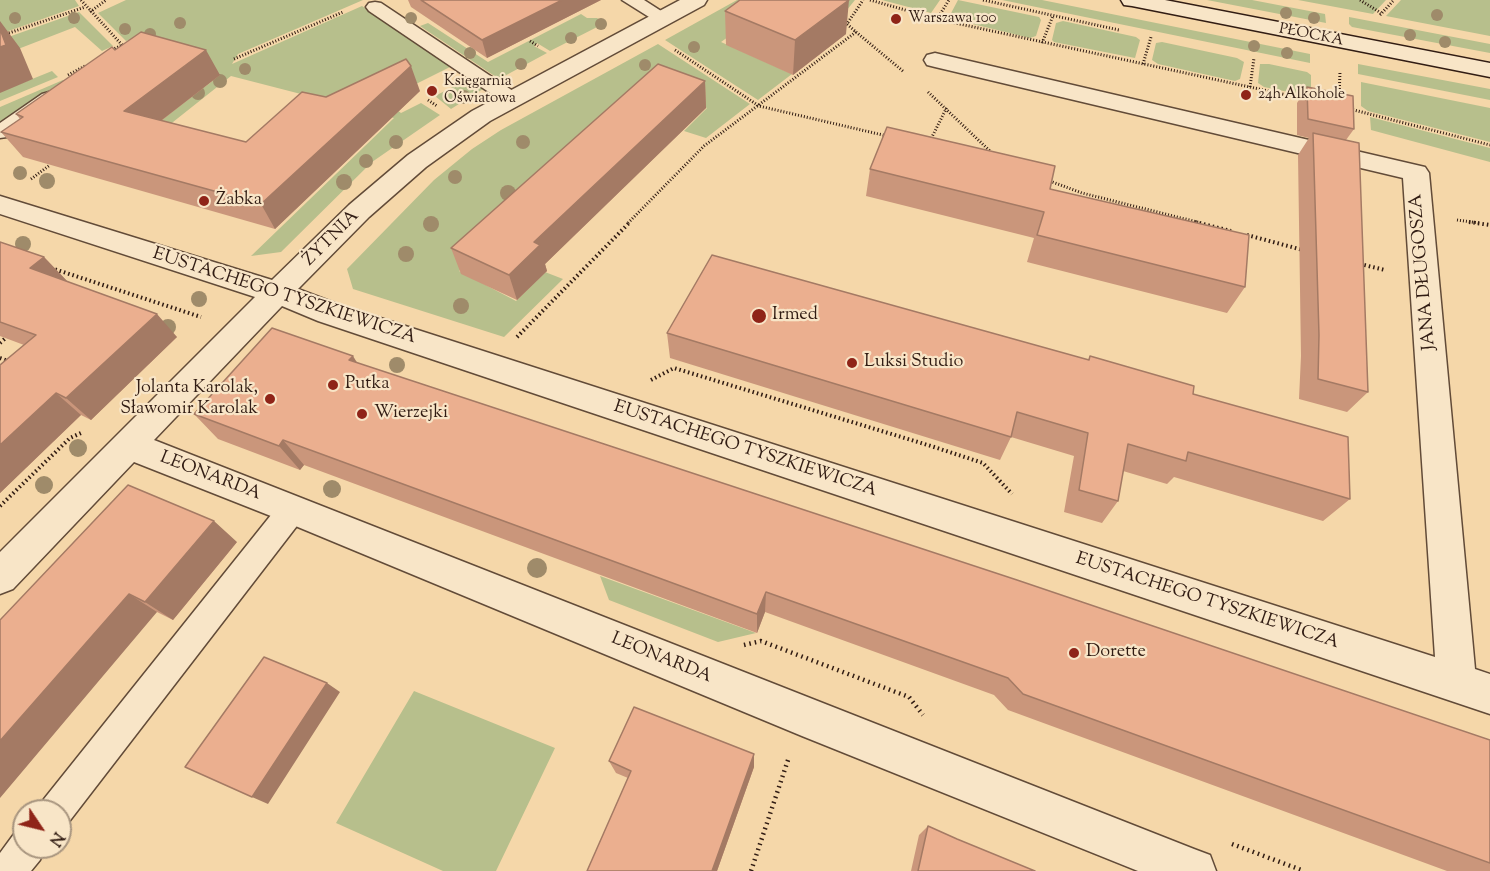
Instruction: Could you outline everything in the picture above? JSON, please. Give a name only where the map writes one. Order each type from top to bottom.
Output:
[{"type":"street","name":"ŻYTNIA","points":[[0,577],[359,211],[417,161],[481,116],[696,0]]},
{"type":"street","name":"PŁOCKA","points":[[1132,0],[1490,70]]},
{"type":"street","name":"JANA DŁUGOSZA","points":[[935,60],[1416,173],[1457,684]]},
{"type":"street","name":"EUSTACHEGO TYSZKIEWICZA","points":[[0,205],[278,293],[329,313],[1490,694]]},
{"type":"street","name":"LEONARDA","points":[[128,445],[1194,871]]},
{"type":"lane","points":[[631,0],[663,18]]},
{"type":"lane","points":[[375,6],[512,99]]},
{"type":"lane","points":[[0,132],[66,88]]},
{"type":"lane","points":[[65,799],[293,509]]},
{"type":"path","points":[[81,0],[128,52]]},
{"type":"path","points":[[90,12],[106,0]]},
{"type":"path","points":[[863,0],[847,24],[910,77]]},
{"type":"path","points":[[870,0],[937,19],[1042,43],[1305,99]]},
{"type":"path","points":[[937,19],[949,0]]},
{"type":"path","points":[[1360,0],[1381,13]]},
{"type":"path","points":[[1376,18],[1394,0]]},
{"type":"path","points":[[234,59],[368,1],[375,6]]},
{"type":"path","points":[[0,36],[85,6]]},
{"type":"path","points":[[1042,43],[1053,16]]},
{"type":"path","points":[[513,341],[575,274],[704,146],[856,32]]},
{"type":"path","points":[[1143,64],[1151,37]]},
{"type":"path","points":[[668,46],[759,106],[894,138]]},
{"type":"path","points":[[1250,87],[1254,58]]},
{"type":"path","points":[[919,85],[947,107],[995,156]]},
{"type":"path","points":[[927,146],[947,107]]},
{"type":"path","points":[[1349,109],[1490,145]]},
{"type":"path","points":[[26,183],[50,165]]},
{"type":"path","points":[[1042,178],[1082,193],[1311,252]]},
{"type":"path","points":[[1356,263],[1425,281]]},
{"type":"path","points":[[44,265],[210,320]]},
{"type":"path","points":[[69,284],[77,276]]},
{"type":"path","points":[[115,301],[124,293]]},
{"type":"path","points":[[0,343],[9,335]]},
{"type":"path","points":[[0,358],[18,364]]},
{"type":"path","points":[[751,871],[802,716]]},
{"type":"green space","points":[[0,0],[75,0],[79,6],[0,34]]},
{"type":"green space","points":[[126,0],[363,0],[238,54],[232,64],[362,6],[452,66],[384,100],[401,113],[421,103],[440,115],[372,162],[281,252],[251,256],[394,118],[231,76],[168,126],[133,116],[206,86],[220,75],[158,57],[138,37],[126,41],[98,13]]},
{"type":"green space","points":[[737,0],[855,0],[833,27],[774,4],[721,42],[792,74],[758,100],[665,40]]},
{"type":"green space","points":[[882,0],[940,0],[931,13]]},
{"type":"green space","points":[[958,0],[1039,17],[1041,20],[1036,36],[1030,38],[952,19],[949,17]]},
{"type":"green space","points":[[1002,0],[1042,0],[1310,54],[1310,63]]},
{"type":"green space","points":[[1207,0],[1252,0],[1325,14],[1326,23]]},
{"type":"green space","points":[[1298,0],[1386,0],[1373,14]]},
{"type":"green space","points":[[1401,0],[1490,0],[1490,36],[1386,16]]},
{"type":"green space","points":[[79,12],[113,46],[102,51],[75,27],[0,56],[0,40]]},
{"type":"green space","points":[[581,14],[587,18],[597,18],[605,23],[550,51],[537,43],[534,46],[547,53],[499,79],[420,26],[428,23],[488,62]]},
{"type":"green space","points":[[1349,17],[1490,44],[1490,53],[1352,27],[1349,24]]},
{"type":"green space","points":[[1063,21],[1136,37],[1140,40],[1135,58],[1054,42],[1052,40],[1056,23]]},
{"type":"green space","points":[[1162,42],[1237,58],[1244,62],[1240,79],[1235,81],[1158,64],[1152,60],[1156,43]]},
{"type":"green space","points":[[658,44],[750,104],[706,138],[684,131],[707,108],[661,91],[459,271],[516,301],[545,272],[563,279],[504,337],[353,289],[347,269],[434,180],[472,149],[501,130]]},
{"type":"green space","points":[[1260,64],[1307,72],[1311,75],[1311,94],[1308,96],[1264,87],[1258,83]]},
{"type":"green space","points":[[1358,64],[1490,89],[1490,100],[1358,74]]},
{"type":"green space","points":[[52,71],[58,77],[0,101],[0,92]]},
{"type":"green space","points":[[470,78],[483,89],[451,109],[435,96]]},
{"type":"green space","points":[[63,80],[66,82],[0,126],[0,107]]},
{"type":"green space","points":[[1361,82],[1490,108],[1490,142],[1368,111],[1361,106]]},
{"type":"green space","points":[[1370,117],[1490,148],[1490,162],[1371,130]]},
{"type":"green space","points":[[600,576],[756,633],[718,642],[609,600]]},
{"type":"green space","points":[[414,691],[555,748],[496,871],[443,871],[336,823]]},
{"type":"building","points":[[421,0],[562,0],[482,40]]},
{"type":"building","points":[[740,0],[849,0],[795,40],[725,11]]},
{"type":"building","points":[[0,29],[6,45],[0,47]]},
{"type":"building","points":[[141,32],[206,50],[124,111],[246,142],[302,92],[326,97],[406,59],[411,66],[261,204],[1,132],[23,117],[16,114],[112,47],[115,50]]},
{"type":"building","points":[[658,64],[705,81],[534,242],[540,245],[509,275],[451,248]]},
{"type":"building","points":[[1307,87],[1353,96],[1354,129],[1308,119]]},
{"type":"building","points":[[887,127],[1055,166],[1050,189],[1249,235],[1245,287],[1037,235],[1044,212],[870,169]]},
{"type":"building","points":[[1313,133],[1359,143],[1368,392],[1318,379],[1319,335]]},
{"type":"building","points":[[0,242],[44,257],[30,268],[157,314],[66,398],[56,393],[0,445],[0,365],[36,335],[0,322]]},
{"type":"building","points":[[712,255],[1089,360],[1090,356],[1194,386],[1193,394],[1348,437],[1350,499],[1188,452],[1186,461],[1128,444],[1118,501],[1079,490],[1088,433],[1017,412],[1011,437],[667,333]]},
{"type":"building","points":[[272,328],[353,356],[349,360],[1017,580],[1490,740],[1490,863],[1023,694],[1008,678],[766,592],[757,614],[283,440],[279,446],[194,414]]},
{"type":"building","points":[[128,485],[214,521],[145,602],[129,594],[0,741],[0,620]]},
{"type":"building","points":[[264,657],[327,683],[252,797],[185,767]]},
{"type":"building","points":[[634,707],[754,754],[712,871],[587,871],[631,771],[609,761]]},
{"type":"building","points":[[928,826],[957,839],[1035,871],[918,871]]},
{"type":"place","name":"Warszawa 100","points":[[896,19]]},
{"type":"place","name":"Księgarnia Oświatowa","points":[[432,91]]},
{"type":"place","name":"24h Alkohole","points":[[1246,95]]},
{"type":"place","name":"Żabka","points":[[204,201]]},
{"type":"place","name":"Irmed","points":[[759,316]]},
{"type":"place","name":"Luksi Studio","points":[[852,363]]},
{"type":"place","name":"Putka","points":[[333,385]]},
{"type":"place","name":"Jolanta Karolak, Sławomir Karolak","points":[[270,399]]},
{"type":"place","name":"Wierzejki","points":[[362,414]]},
{"type":"place","name":"Dorette","points":[[1074,653]]}]
